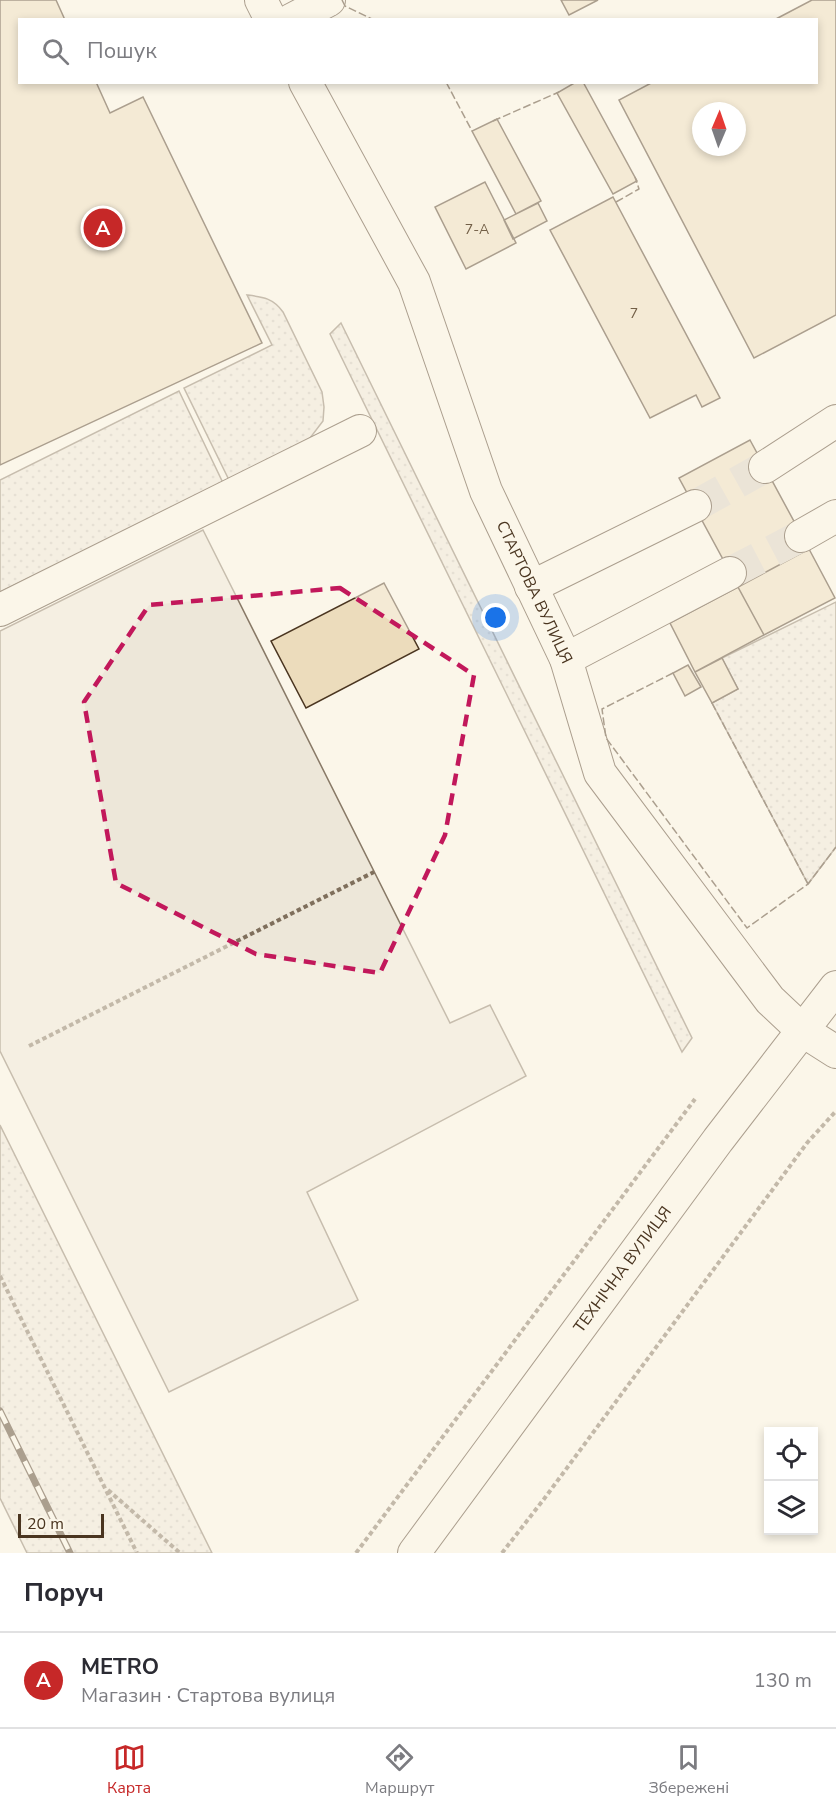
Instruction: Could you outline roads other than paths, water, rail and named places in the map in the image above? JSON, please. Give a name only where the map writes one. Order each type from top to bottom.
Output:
[{"type":"street","points":[[261,0],[270,18]]},
{"type":"street","points":[[295,18],[329,0]]},
{"type":"street","name":"СТАРТОВА ВУЛИЦЯ","points":[[306,84],[414,282],[486,491],[566,659],[600,773],[770,999],[803,1031],[836,1052]]},
{"type":"street","points":[[765,467],[831,428]]},
{"type":"street","points":[[0,610],[360,431]]},
{"type":"street","points":[[531,587],[695,506]]},
{"type":"street","points":[[801,536],[836,516]]},
{"type":"street","points":[[566,659],[730,573]]},
{"type":"street","name":"ТЕХНІЧНА ВУЛИЦЯ","points":[[414,1553],[718,1140],[836,987]]},
{"type":"tunnel","points":[[695,506],[765,467]]},
{"type":"tunnel","points":[[730,573],[801,536]]},
{"type":"railway","points":[[0,1411],[70,1553]]},
{"type":"place","name":"METRO","points":[[103,228]]}]
